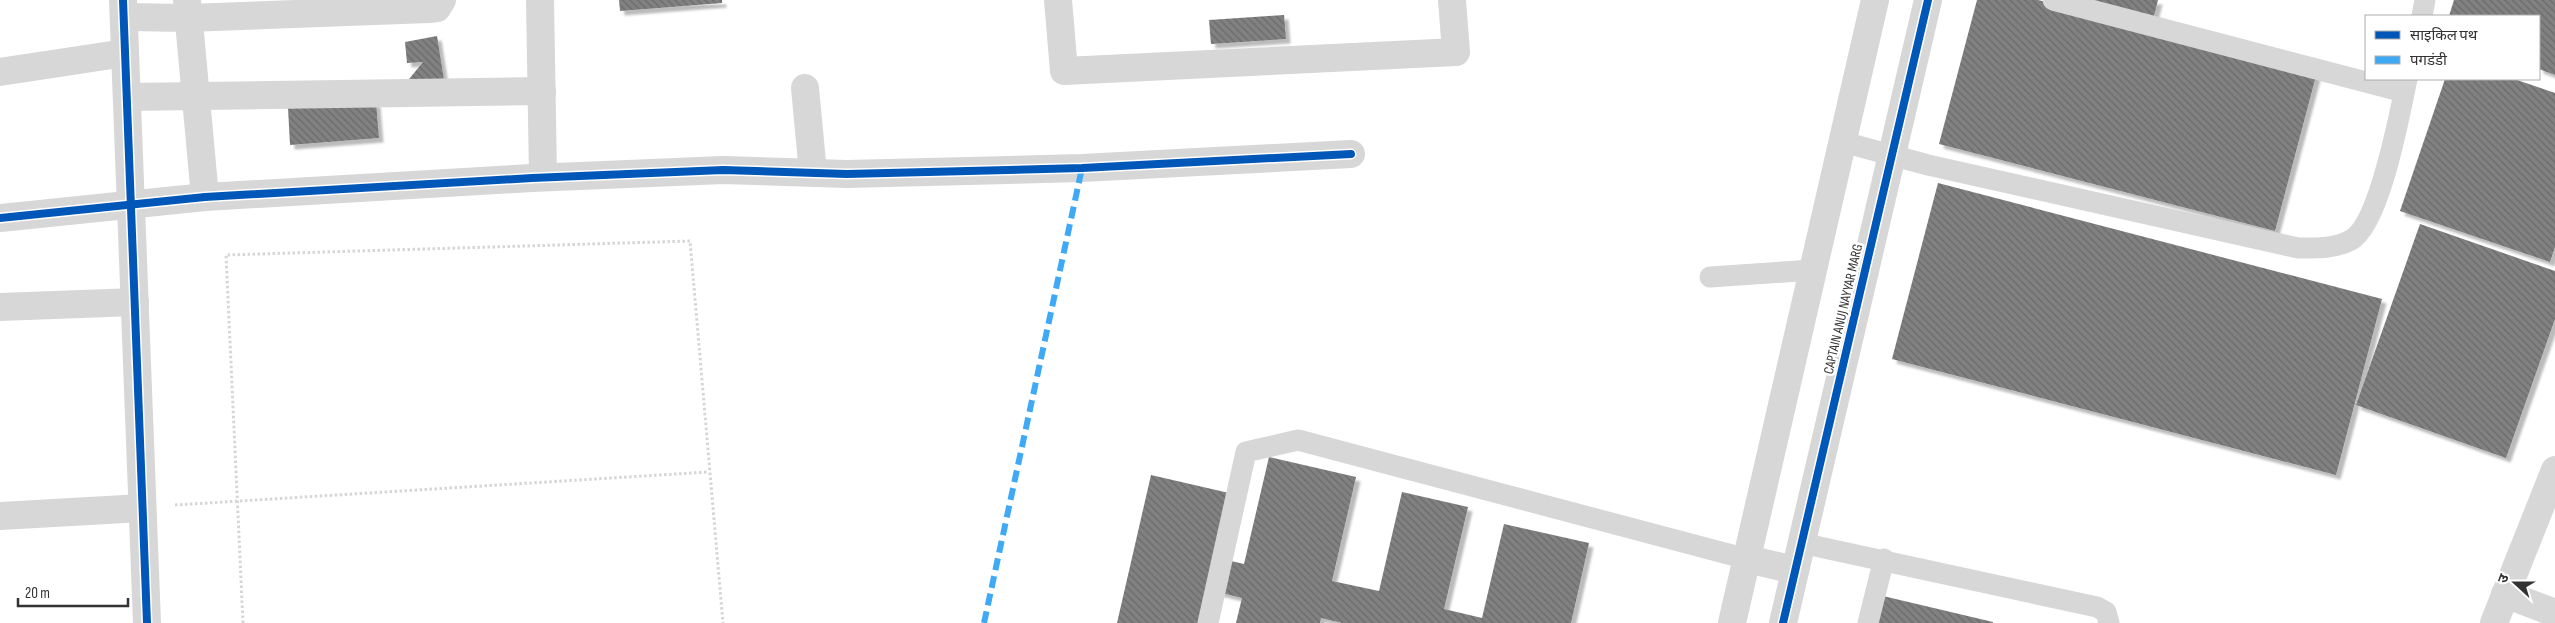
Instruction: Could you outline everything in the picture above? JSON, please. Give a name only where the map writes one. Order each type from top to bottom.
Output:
[{"type":"street","points":[[147,623],[124,8],[429,10],[438,8],[442,0]]},
{"type":"street","points":[[540,0],[543,177]]},
{"type":"street","points":[[1058,0],[1064,71],[1456,52],[1452,0]]},
{"type":"street","points":[[1732,623],[1876,0]]},
{"type":"street","name":"CAPTAIN ANUJ NAYYAR MARG","points":[[1783,623],[1928,0]]},
{"type":"street","points":[[188,9],[194,96],[205,197]]},
{"type":"street","points":[[0,72],[125,53]]},
{"type":"street","points":[[806,88],[813,173]]},
{"type":"street","points":[[127,97],[542,91]]},
{"type":"street","points":[[0,218],[205,197],[543,177],[723,170],[847,174],[1082,168],[1351,154]]},
{"type":"street","points":[[0,307],[134,302]]},
{"type":"street","points":[[2494,623],[2555,470]]},
{"type":"street","points":[[0,516],[142,508]]},
{"type":"street","points":[[1747,558],[1795,570]]},
{"type":"street","points":[[2505,594],[2555,613]]},
{"type":"lane","points":[[2053,0],[2365,75]]},
{"type":"lane","points":[[2422,15],[2425,0]]},
{"type":"lane","points":[[1843,142],[1892,156],[2298,248],[2325,248],[2352,240],[2371,216],[2391,150],[2406,85],[2385,80]]},
{"type":"lane","points":[[1710,277],[1813,270]]},
{"type":"lane","points":[[1208,623],[1246,452],[1298,440],[1747,558]]},
{"type":"lane","points":[[1801,543],[1884,559],[2097,607],[2106,612],[2109,623]]},
{"type":"lane","points":[[1868,623],[1884,559]]},
{"type":"path","points":[[244,623],[236,500],[226,255],[690,241],[708,472],[723,623]]},
{"type":"path","points":[[142,508],[236,500],[708,472]]},
{"type":"building","points":[[619,0],[722,0],[722,3],[620,11]]},
{"type":"building","points":[[1977,0],[2038,0],[2317,72],[2275,231],[1939,144]]},
{"type":"building","points":[[2065,0],[2158,0],[2152,24]]},
{"type":"building","points":[[2454,0],[2555,0],[2555,75],[2540,69],[2540,15],[2449,15]]},
{"type":"building","points":[[1284,15],[1286,39],[1211,44],[1209,20]]},
{"type":"building","points":[[437,36],[444,80],[405,84],[423,62],[407,63],[405,42]]},
{"type":"building","points":[[2445,80],[2517,80],[2555,93],[2555,247],[2550,262],[2400,211]]},
{"type":"building","points":[[376,102],[379,138],[290,145],[288,108]]},
{"type":"building","points":[[1938,183],[2382,299],[2336,475],[1892,359]]},
{"type":"building","points":[[2420,224],[2555,271],[2555,319],[2506,458],[2356,405]]},
{"type":"building","points":[[1269,457],[1356,477],[1332,581],[1379,591],[1402,492],[1468,507],[1444,609],[1482,618],[1504,524],[1589,543],[1571,623],[1342,623],[1321,618],[1320,623],[1236,623],[1242,598],[1210,590],[1203,623],[1117,623],[1151,475],[1229,493],[1214,557],[1244,564]]},
{"type":"building","points":[[1883,596],[1993,622],[1993,623],[1877,623]]},
{"type":"marked path","points":[[984,623],[1082,168]]},
{"type":"cycle path","points":[[123,0],[147,623]]},
{"type":"cycle path","points":[[1783,623],[1928,0]]},
{"type":"cycle path","points":[[0,218],[205,197],[532,178],[723,170],[847,174],[1082,168],[1351,154]]}]
